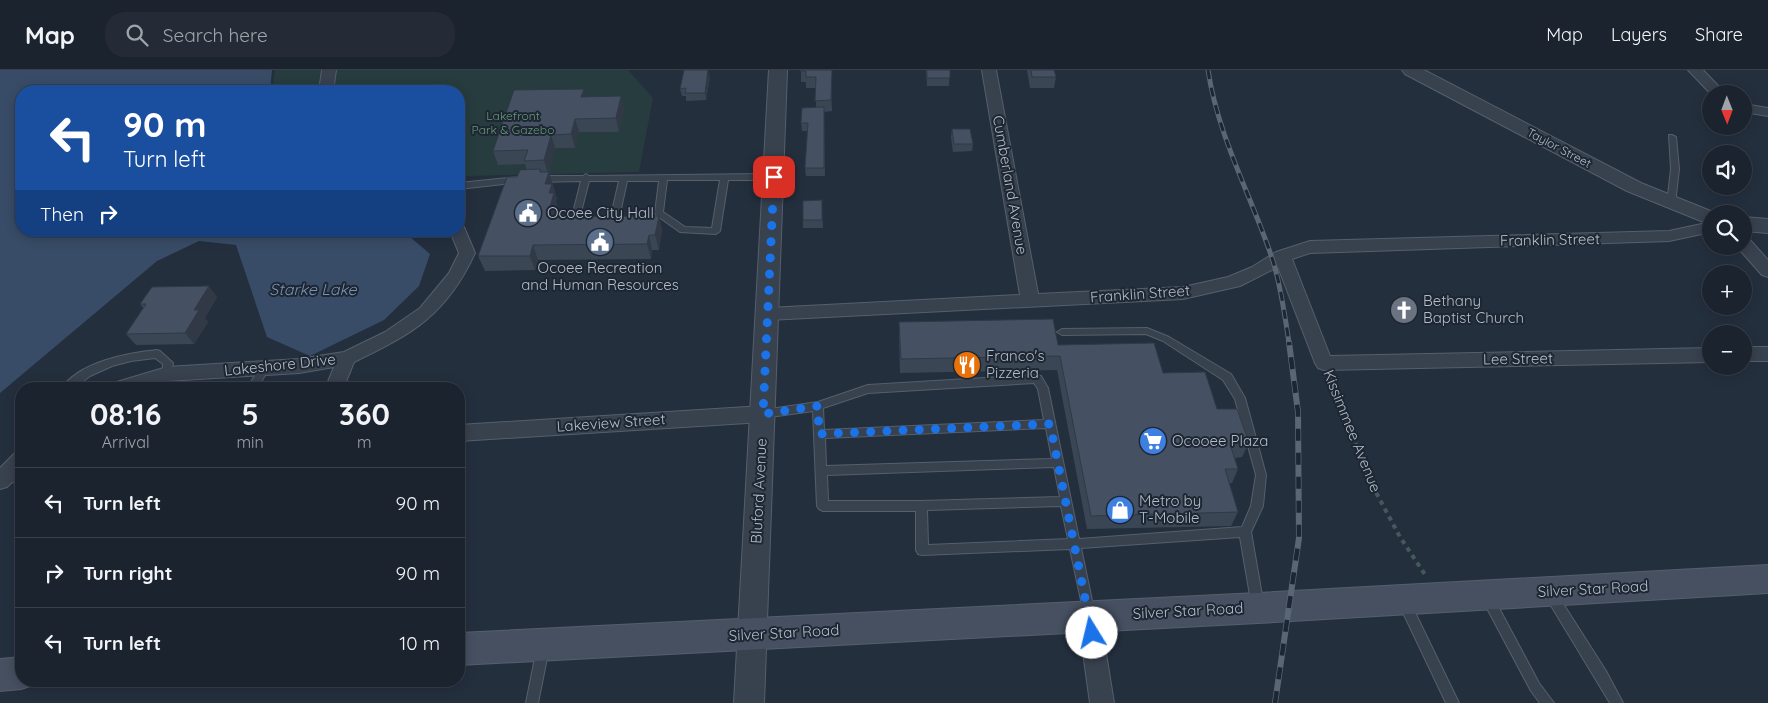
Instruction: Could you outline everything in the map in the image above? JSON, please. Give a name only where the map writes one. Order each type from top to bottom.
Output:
[{"type":"main road","name":"Silver Star Road","points":[[465,649],[1258,608],[1768,579]]},
{"type":"main road","points":[[0,675],[15,674]]},
{"type":"street","points":[[327,85],[329,70]]},
{"type":"street","name":"Bluford Avenue","points":[[749,703],[778,70]]},
{"type":"street","name":"Cumberland Avenue","points":[[989,70],[1030,300]]},
{"type":"street","name":"Taylor Street","points":[[1411,70],[1634,187],[1671,204],[1702,215]]},
{"type":"street","points":[[1695,70],[1710,85]]},
{"type":"street","points":[[1752,109],[1768,112]]},
{"type":"street","points":[[1752,225],[1768,226]]},
{"type":"street","name":"Franklin Street","points":[[768,314],[1183,293],[1212,288],[1250,276],[1282,256],[1310,247],[1329,245],[1669,236],[1702,229]]},
{"type":"street","name":"Lakeshore Drive","points":[[140,382],[167,374],[299,366],[347,358],[391,337],[426,312],[456,276],[466,253],[460,237]]},
{"type":"street","points":[[1752,253],[1768,271]]},
{"type":"street","name":"Kissimmee Avenue","points":[[1282,256],[1324,364]]},
{"type":"street","points":[[1752,354],[1768,354]]},
{"type":"street","name":"Lee Street","points":[[1324,364],[1702,355]]},
{"type":"street","points":[[337,382],[347,358]]},
{"type":"street","name":"Lakeview Street","points":[[465,433],[763,414]]},
{"type":"street","points":[[8,480],[15,469]]},
{"type":"street","points":[[1089,616],[1102,703]]},
{"type":"lane","points":[[1671,204],[1675,169],[1672,138]]},
{"type":"lane","points":[[465,185],[513,180],[586,177],[663,179],[774,177]]},
{"type":"lane","points":[[586,177],[576,217],[581,222],[605,221],[615,218],[624,178]]},
{"type":"lane","points":[[663,179],[659,213],[683,230],[716,230],[724,178]]},
{"type":"lane","points":[[1062,332],[1147,331],[1166,339],[1227,377],[1240,398],[1260,475],[1257,506],[1245,532],[1258,608]]},
{"type":"lane","points":[[74,382],[79,377],[106,363],[129,356],[157,354],[168,363],[167,374]]},
{"type":"lane","points":[[256,382],[264,368]]},
{"type":"lane","points":[[763,414],[818,406],[868,389],[1037,380],[1043,388],[1089,616]]},
{"type":"lane","points":[[818,406],[823,506],[921,506],[1066,500]]},
{"type":"lane","points":[[819,434],[1050,424]]},
{"type":"lane","points":[[821,471],[1058,463]]},
{"type":"lane","points":[[921,506],[922,550],[1074,544],[1245,532]]},
{"type":"lane","points":[[1549,591],[1572,631],[1596,665],[1617,703]]},
{"type":"lane","points":[[1485,594],[1535,686],[1548,703]]},
{"type":"lane","points":[[1403,599],[1453,703]]},
{"type":"lane","points":[[532,703],[544,645]]},
{"type":"path","name":"Kissimmee Avenue","points":[[1324,364],[1372,485],[1400,537],[1440,597]]},
{"type":"green space","name":"Lakefront Park & Gazebo","points":[[275,70],[628,70],[653,98],[639,172],[465,176],[465,85],[273,85]]},
{"type":"water","name":"Starke Lake","points":[[0,70],[272,70],[271,85],[15,85],[15,237],[410,237],[430,254],[419,286],[384,320],[310,356],[267,337],[236,245],[199,241],[157,261],[0,393]]},
{"type":"building","points":[[684,70],[708,70],[705,93],[685,93],[686,88],[680,89]]},
{"type":"building","points":[[801,70],[832,70],[831,100],[815,101],[816,77],[806,77],[806,71]]},
{"type":"building","points":[[927,70],[950,70],[950,78],[927,78]]},
{"type":"building","points":[[1031,70],[1054,70],[1056,77],[1032,77]]},
{"type":"building","points":[[584,89],[581,97],[621,96],[616,118],[575,119],[571,134],[551,135],[544,160],[524,161],[528,150],[493,151],[514,90]]},
{"type":"building","points":[[824,107],[824,168],[805,168],[808,123],[801,123],[802,108]]},
{"type":"building","points":[[952,129],[970,129],[973,144],[954,144]]},
{"type":"building","points":[[540,169],[540,172],[549,172],[545,184],[552,184],[549,193],[554,193],[547,217],[659,216],[655,235],[649,235],[647,244],[533,245],[530,256],[478,256],[507,177],[517,177],[520,170]]},
{"type":"building","points":[[822,200],[822,220],[803,220],[803,201]]},
{"type":"building","points":[[209,286],[194,310],[199,310],[185,333],[126,334],[146,304],[140,304],[152,287]]},
{"type":"building","name":"Ocooee Plaza","points":[[1053,319],[1058,345],[1154,343],[1163,373],[1205,372],[1217,409],[1237,409],[1249,443],[1230,444],[1238,469],[1225,469],[1238,512],[1091,516],[1060,356],[901,359],[899,322]]},
{"type":"railway","points":[[1208,70],[1219,119],[1227,143],[1273,261],[1281,291],[1289,343]]},
{"type":"railway","points":[[1275,703],[1299,538],[1298,412],[1289,342]]},
{"type":"place","name":"Ocoee City Hall","points":[[528,213]]},
{"type":"place","name":"Ocoee Recreation and Human Resources","points":[[600,242]]},
{"type":"place","name":"Bethany Baptist Church","points":[[1404,310]]},
{"type":"place","name":"Franco's Pizzeria","points":[[967,365]]},
{"type":"place","name":"Ocooee Plaza","points":[[1153,441]]},
{"type":"place","name":"Metro by T-Mobile","points":[[1120,510]]},
{"type":"route","points":[[774,177],[763,414],[818,406],[819,434],[1050,424],[1092,633]]}]
